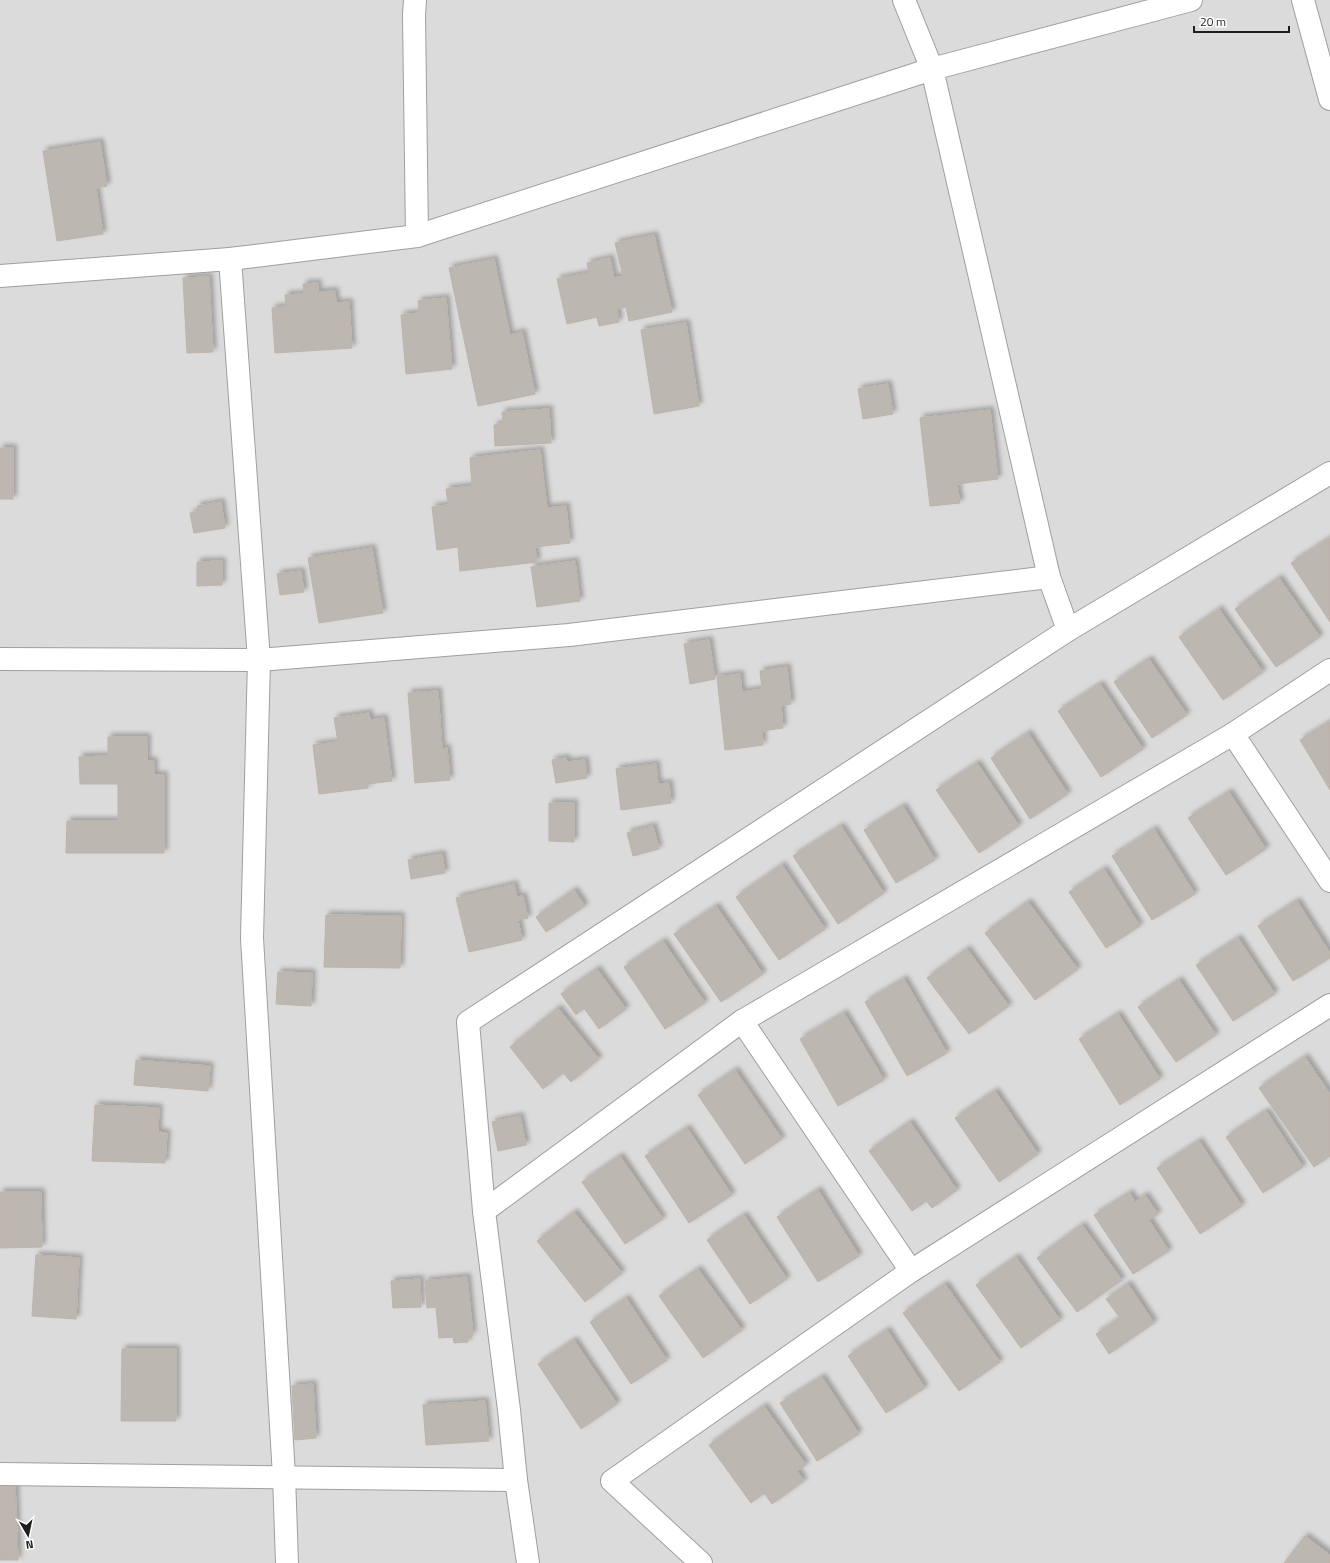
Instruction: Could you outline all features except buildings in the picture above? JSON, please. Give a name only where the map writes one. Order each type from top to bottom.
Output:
[{"type":"street","points":[[415,0],[417,236]]},
{"type":"street","points":[[904,0],[932,69],[1049,577],[1068,630]]},
{"type":"street","points":[[0,276],[230,258],[417,236],[932,69],[1191,0]]},
{"type":"street","points":[[1303,0],[1330,99]]},
{"type":"street","points":[[230,258],[259,660],[252,938],[288,1563]]},
{"type":"street","points":[[528,1563],[516,1480],[509,1410],[484,1211],[468,1022],[1068,630],[1330,473]]},
{"type":"street","points":[[0,659],[259,660],[569,635],[1049,577]]},
{"type":"street","points":[[484,1211],[742,1021],[1233,734],[1330,670]]},
{"type":"street","points":[[1233,734],[1330,881]]},
{"type":"street","points":[[697,1561],[612,1481],[911,1271],[1330,1005]]},
{"type":"street","points":[[742,1021],[911,1271]]},
{"type":"street","points":[[0,1474],[284,1476],[516,1480]]},
{"type":"shaded area","points":[[0,0],[1330,0],[1330,1563],[0,1563]]}]
